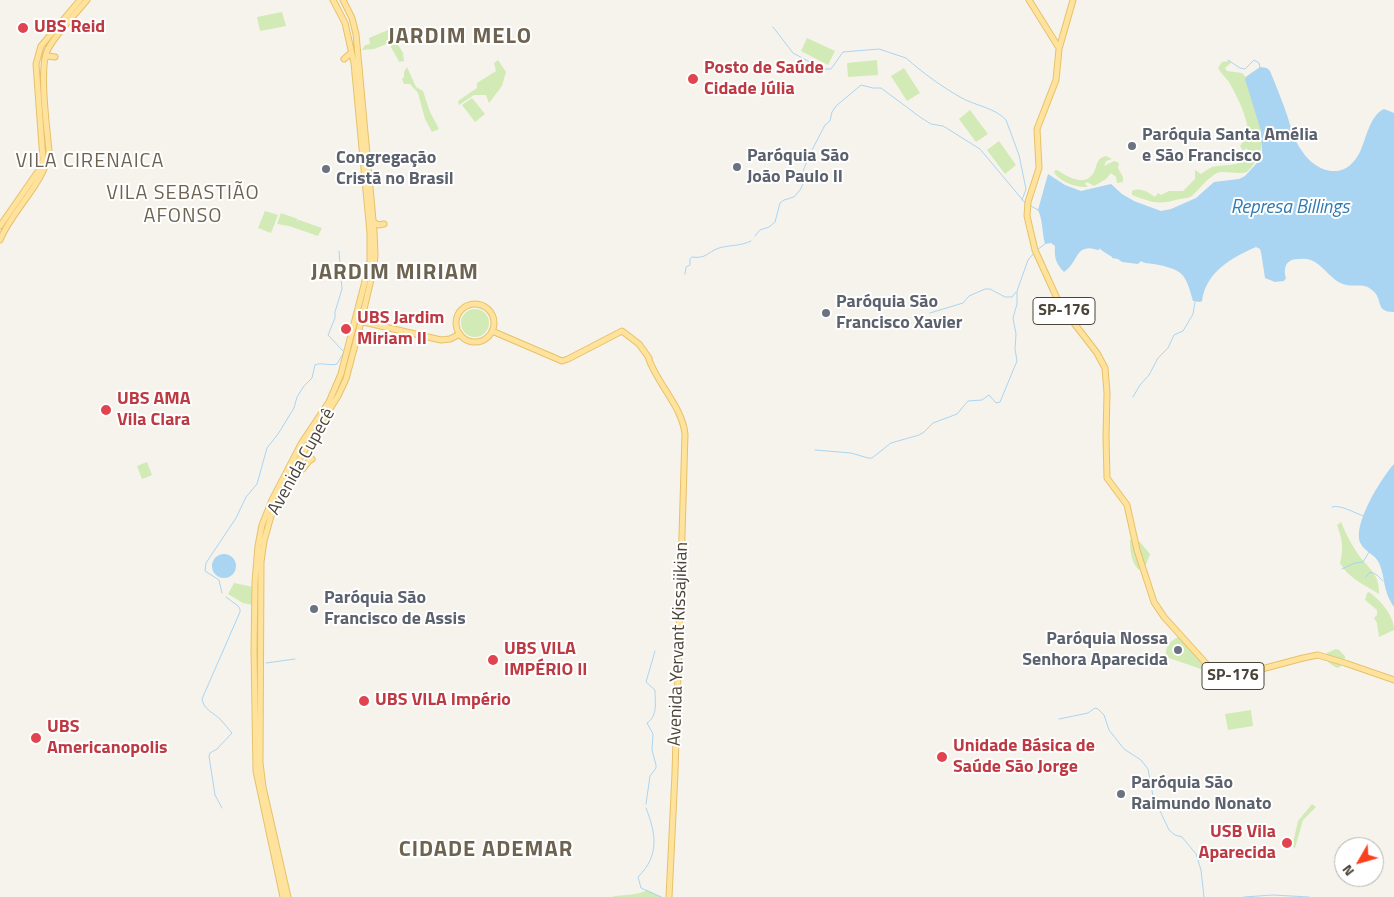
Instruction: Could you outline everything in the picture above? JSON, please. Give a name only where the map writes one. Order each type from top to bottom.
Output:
[{"type":"main road","points":[[0,240],[47,165],[49,151],[37,84],[36,60],[41,46],[80,0]]},
{"type":"main road","points":[[0,226],[42,165],[44,152],[45,58],[53,42],[87,0]]},
{"type":"main road","name":"Avenida Cupecê","points":[[288,897],[261,774],[261,562],[264,541],[271,516],[309,441],[338,396],[346,379],[370,262],[352,55],[342,16],[334,0]]},
{"type":"main road","name":"Avenida Cupecê","points":[[283,897],[256,771],[254,650],[255,582],[258,546],[262,525],[272,500],[338,383],[359,321],[375,261],[375,205],[356,30],[343,0]]},
{"type":"main road","points":[[1029,0],[1059,49]]},
{"type":"main road","name":"SP-176","points":[[1073,0],[1059,49],[1056,80],[1037,129],[1039,168],[1027,207],[1030,234],[1060,305],[1097,353],[1105,368],[1107,393],[1107,478],[1127,506],[1148,585],[1157,608],[1212,670],[1222,675],[1239,676],[1318,655],[1394,680]]},
{"type":"main road","points":[[344,59],[352,55]]},
{"type":"main road","points":[[45,58],[55,56]]},
{"type":"main road","points":[[374,222],[378,225],[384,224]]},
{"type":"main road","points":[[474,304],[481,306],[490,312],[493,321],[492,331],[487,337],[478,342],[469,341],[460,334],[456,324],[459,314],[464,308],[474,304]]},
{"type":"main road","points":[[359,321],[441,340],[450,339],[460,334]]},
{"type":"main road","name":"Avenida Yervant Kissajikian","points":[[492,331],[562,361],[568,360],[622,331],[639,344],[648,357],[683,423],[686,444],[669,897]]},
{"type":"main road","points":[[303,457],[306,465]]},
{"type":"main road","points":[[293,471],[302,469],[312,459]]},
{"type":"green space","points":[[282,12],[286,26],[260,31],[257,17]]},
{"type":"green space","points":[[388,30],[403,53],[404,61],[399,62],[389,43],[374,49],[362,50],[365,45],[370,44],[369,38]]},
{"type":"green space","points":[[807,38],[835,51],[828,65],[801,51]]},
{"type":"green space","points":[[498,60],[506,72],[502,86],[489,103],[486,95],[474,95],[459,105],[458,101],[477,88],[477,83],[496,71],[494,63]]},
{"type":"green space","points":[[877,60],[878,75],[848,77],[847,63]]},
{"type":"green space","points":[[1229,61],[1231,63],[1225,68],[1227,71],[1242,73],[1247,78],[1256,102],[1263,138],[1261,150],[1256,161],[1247,172],[1217,173],[1188,198],[1161,202],[1132,195],[1132,191],[1138,190],[1147,192],[1155,197],[1158,193],[1161,195],[1169,191],[1183,191],[1195,179],[1195,170],[1201,174],[1212,167],[1236,164],[1245,159],[1248,154],[1247,148],[1243,151],[1240,146],[1248,140],[1246,119],[1229,82],[1218,68],[1222,62]]},
{"type":"green space","points":[[407,67],[416,87],[423,91],[430,112],[439,129],[432,132],[425,119],[418,93],[410,84],[404,84],[402,79]]},
{"type":"green space","points":[[904,68],[920,93],[907,101],[891,76]]},
{"type":"green space","points":[[472,98],[485,114],[475,122],[462,105]]},
{"type":"green space","points":[[970,110],[988,134],[976,142],[959,119]]},
{"type":"green space","points":[[999,141],[1016,165],[1005,174],[987,150]]},
{"type":"green space","points":[[1106,156],[1112,159],[1106,161],[1104,166],[1114,161],[1119,163],[1118,168],[1123,177],[1123,182],[1117,183],[1116,177],[1111,173],[1106,179],[1094,186],[1087,182],[1085,184],[1088,187],[1079,187],[1061,180],[1054,171],[1057,170],[1074,179],[1084,180],[1093,174],[1099,160]]},
{"type":"green space","points":[[265,211],[278,215],[271,233],[258,228]]},
{"type":"green space","points":[[281,213],[298,219],[296,221],[299,220],[322,228],[318,236],[277,224]]},
{"type":"green space","points":[[475,309],[485,313],[489,323],[485,333],[475,337],[465,333],[461,323],[465,313]]},
{"type":"green space","points":[[147,462],[152,475],[142,479],[137,466]]},
{"type":"green space","points":[[1341,522],[1354,549],[1376,578],[1379,594],[1352,577],[1340,563],[1342,544],[1337,525]]},
{"type":"green space","points":[[1134,539],[1140,542],[1150,554],[1145,567],[1139,570],[1134,564],[1131,552],[1130,540]]},
{"type":"green space","points":[[234,583],[253,587],[253,605],[243,603],[228,594]]},
{"type":"green space","points":[[1369,592],[1386,608],[1392,619],[1394,630],[1379,637],[1377,623],[1374,618],[1377,615],[1377,610],[1365,600]]},
{"type":"green space","points":[[1179,636],[1207,667],[1201,669],[1166,657],[1166,650],[1169,644]]},
{"type":"green space","points":[[1336,649],[1345,656],[1343,664],[1337,668],[1329,663],[1325,656]]},
{"type":"green space","points":[[1251,710],[1253,726],[1228,730],[1225,714]]},
{"type":"green space","points":[[1312,804],[1316,807],[1303,820],[1295,848],[1292,847],[1298,821]]},
{"type":"green space","points":[[647,890],[662,897],[611,897],[634,894]]},
{"type":"water","name":"Represa Billings","points":[[1260,67],[1267,68],[1270,71],[1299,147],[1311,162],[1328,171],[1342,170],[1355,160],[1375,116],[1379,112],[1384,109],[1394,113],[1394,312],[1384,310],[1376,294],[1369,288],[1343,284],[1333,278],[1318,264],[1307,259],[1294,259],[1288,262],[1284,281],[1275,282],[1265,278],[1261,252],[1256,247],[1221,267],[1209,282],[1200,302],[1193,301],[1185,278],[1177,271],[1141,261],[1138,264],[1122,262],[1112,258],[1100,248],[1099,250],[1089,248],[1082,250],[1071,266],[1064,272],[1056,260],[1055,246],[1051,243],[1045,244],[1038,210],[1048,174],[1065,185],[1081,191],[1111,184],[1122,194],[1134,201],[1161,211],[1171,209],[1196,198],[1214,182],[1239,179],[1245,176],[1256,164],[1262,152],[1261,131],[1245,79]]},
{"type":"water","points":[[1394,464],[1394,607],[1390,601],[1379,563],[1363,547],[1359,536],[1360,526],[1369,502],[1382,479]]},
{"type":"water","points":[[224,554],[232,558],[236,566],[232,574],[224,578],[216,574],[212,566],[216,558]]},
{"type":"waterway","points":[[773,27],[793,53],[823,69],[831,69],[843,52],[879,49],[906,58],[953,93],[996,112],[1006,120],[1019,155],[1026,189],[1022,200]]},
{"type":"waterway","points":[[1228,60],[1245,69],[1254,60],[1259,63],[1260,67]]},
{"type":"waterway","points":[[811,152],[825,125],[830,121],[836,106],[861,85],[881,88],[931,124],[943,126],[980,149],[1026,204]]},
{"type":"waterway","points":[[755,236],[760,230],[769,227],[775,222],[780,203],[794,197],[800,190],[803,184],[803,171],[808,159]]},
{"type":"waterway","points":[[1031,206],[1038,210]]},
{"type":"waterway","points":[[685,274],[686,267],[690,265],[692,257],[701,257],[719,248],[751,241]]},
{"type":"waterway","points":[[1037,250],[1045,244]]},
{"type":"waterway","points":[[222,593],[219,580],[205,571],[206,563],[236,518],[246,497],[257,484],[267,448],[294,408],[297,397],[304,386],[312,378],[315,365],[337,364],[344,352],[328,335],[335,318],[342,289],[339,251]]},
{"type":"waterway","points":[[815,450],[851,453],[872,458],[891,443],[919,435],[933,423],[957,414],[968,401],[982,400],[989,395],[996,403],[1000,402],[1017,361],[1015,349],[1016,334],[1013,318],[1017,304],[1017,291],[1028,260],[1034,253]]},
{"type":"waterway","points":[[930,313],[963,303],[969,296],[985,289],[990,289],[1005,297],[1012,297],[1016,292]]},
{"type":"waterway","points":[[1133,397],[1149,375],[1158,358],[1168,348],[1174,335],[1183,331],[1193,314],[1195,302]]},
{"type":"waterway","points":[[1332,507],[1343,508],[1364,516]]},
{"type":"waterway","points":[[1342,569],[1355,563],[1363,562],[1369,552]]},
{"type":"waterway","points":[[1366,577],[1370,572],[1376,574],[1383,581]]},
{"type":"waterway","points":[[222,808],[215,795],[209,756],[232,733],[221,720],[207,709],[202,699],[240,612],[238,606],[226,597]]},
{"type":"waterway","points":[[646,804],[650,776],[656,768],[652,750],[653,734],[647,723],[651,720],[654,713],[655,690],[646,682],[655,651]]},
{"type":"waterway","points":[[266,663],[295,659]]},
{"type":"waterway","points":[[1059,719],[1088,713],[1095,708],[1098,709],[1104,715],[1109,730],[1124,749],[1141,760],[1148,769],[1153,796],[1169,830],[1175,835],[1182,837],[1196,854],[1201,870],[1204,897]]},
{"type":"waterway","points":[[646,808],[654,835],[654,844],[650,861],[638,877],[641,888],[661,897]]},
{"type":"waterway","points":[[1244,897],[1273,895],[1309,897]]},
{"type":"place","name":"UBS Reid","points":[[23,28]]},
{"type":"place","name":"Posto de Saúde Cidade Júlia","points":[[693,79]]},
{"type":"place","name":"Paróquia Santa Amélia e São Francisco","points":[[1132,146]]},
{"type":"place","name":"Paróquia São João Paulo II","points":[[737,167]]},
{"type":"place","name":"Congregação Cristã no Brasil","points":[[326,169]]},
{"type":"place","name":"Paróquia São Francisco Xavier","points":[[826,313]]},
{"type":"place","name":"UBS Jardim Miriam II","points":[[346,329]]},
{"type":"place","name":"UBS AMA Vila Clara","points":[[106,410]]},
{"type":"place","name":"Paróquia São Francisco de Assis","points":[[314,609]]},
{"type":"place","name":"Paróquia Nossa Senhora Aparecida","points":[[1178,650]]},
{"type":"place","name":"UBS VILA IMPÉRIO II","points":[[493,660]]},
{"type":"place","name":"UBS VILA Império","points":[[364,701]]},
{"type":"place","name":"UBS Americanopolis","points":[[36,738]]},
{"type":"place","name":"Unidade Básica de Saúde São Jorge","points":[[942,757]]},
{"type":"place","name":"Paróquia São Raimundo Nonato","points":[[1121,794]]},
{"type":"place","name":"USB Vila Aparecida","points":[[1287,843]]},
{"type":"district","name":"JARDIM MELO","points":[[460,38]]},
{"type":"district","name":"VILA CIRENAICA","points":[[90,162]]},
{"type":"district","name":"VILA SEBASTIÃO AFONSO","points":[[183,206]]},
{"type":"district","name":"JARDIM MIRIAM","points":[[395,274]]},
{"type":"district","name":"CIDADE ADEMAR","points":[[486,851]]}]
